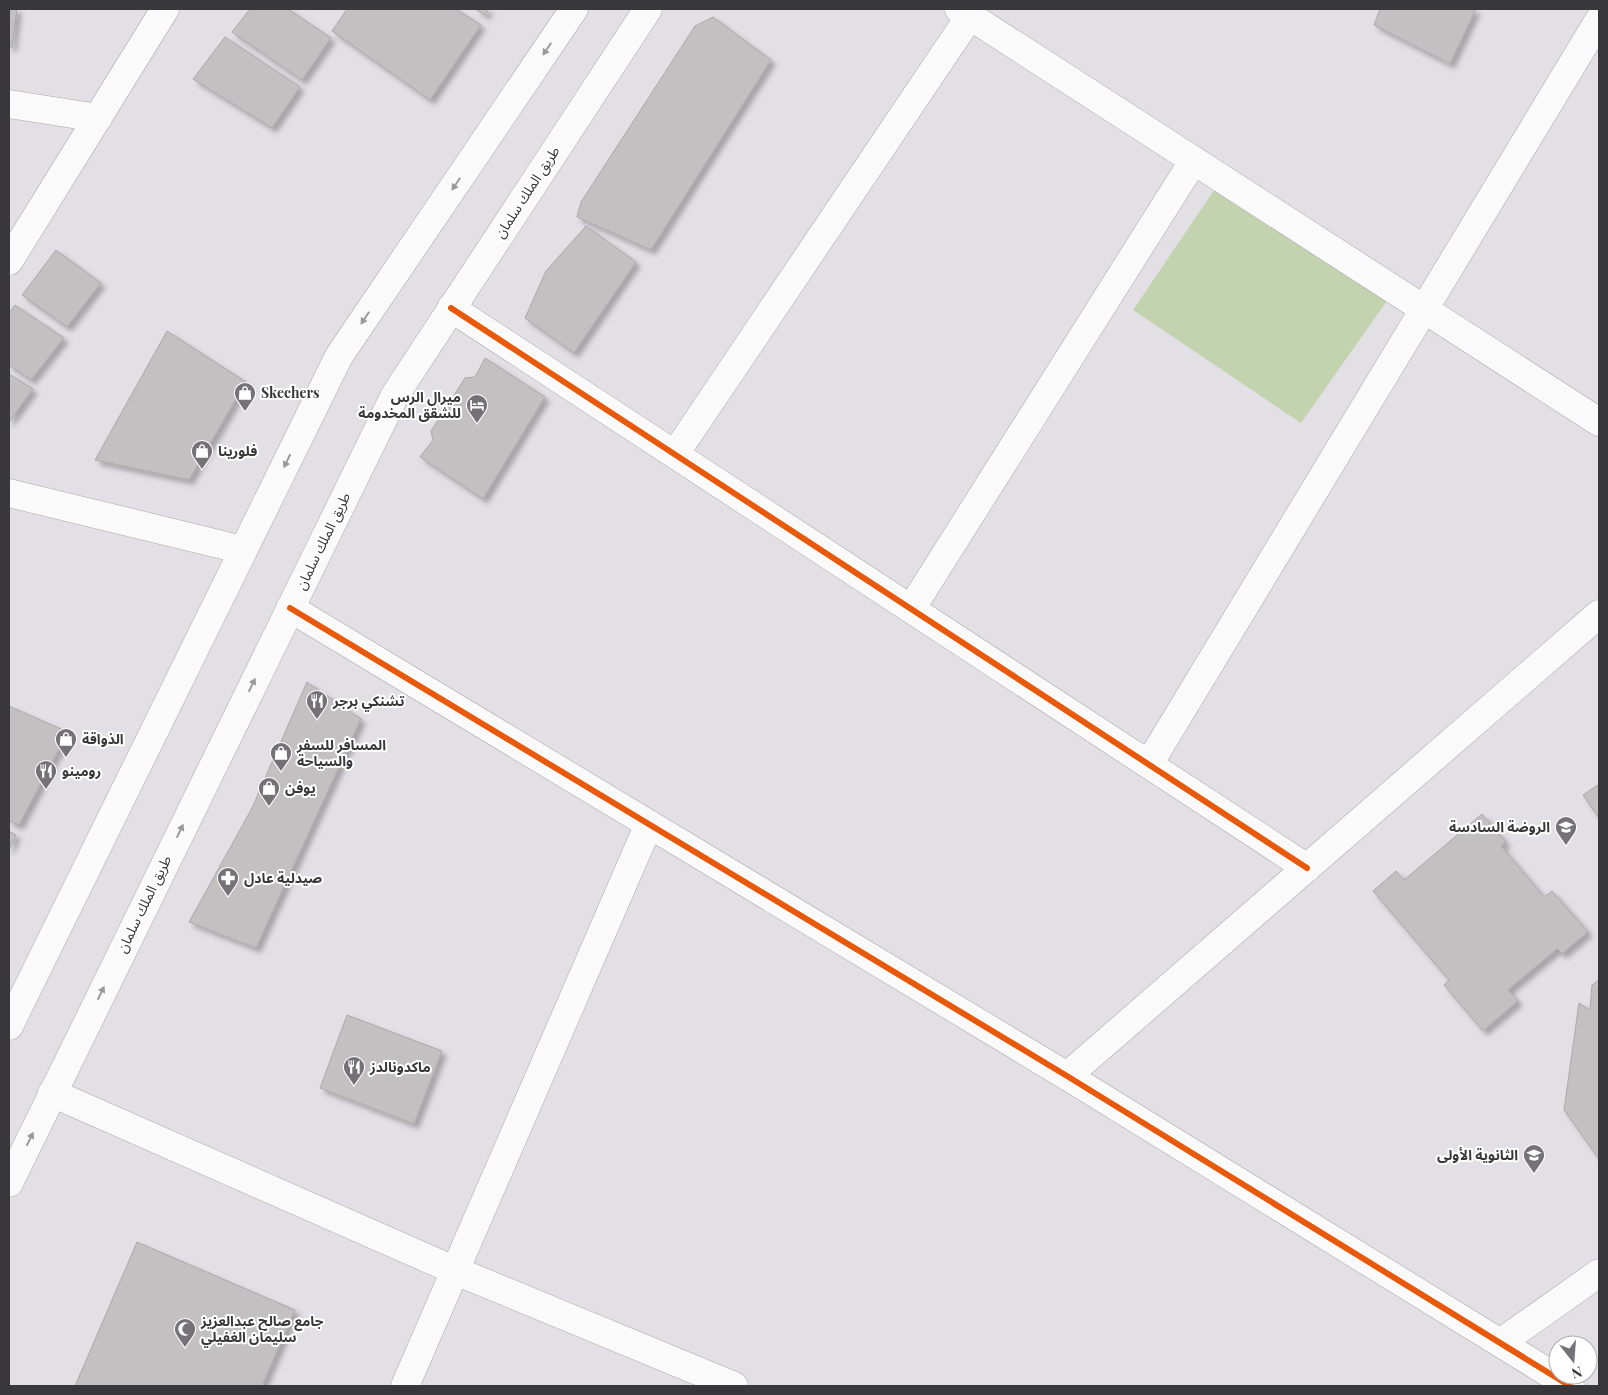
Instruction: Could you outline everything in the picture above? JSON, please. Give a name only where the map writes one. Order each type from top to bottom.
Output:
[{"type":"street","points":[[9,261],[165,9]]},
{"type":"street","points":[[12,1010],[339,356],[574,9]]},
{"type":"street","name":"طريق الملك سلمان","points":[[9,1183],[394,395],[648,9]]},
{"type":"street","points":[[675,454],[964,12],[1599,422]]},
{"type":"street","points":[[1149,764],[1599,20]]},
{"type":"street","points":[[9,104],[98,118]]},
{"type":"street","points":[[911,609],[1194,160]]},
{"type":"street","points":[[451,308],[1307,868]]},
{"type":"street","points":[[9,493],[243,550]]},
{"type":"street","points":[[290,608],[1067,1076],[1570,1386]]},
{"type":"street","points":[[1067,1076],[1599,614]]},
{"type":"street","points":[[405,1386],[649,824]]},
{"type":"street","points":[[52,1093],[456,1271],[734,1386]]},
{"type":"street","points":[[1500,1343],[1599,1273]]},
{"type":"green space","points":[[1217,186],[1389,298],[1301,423],[1133,310]]},
{"type":"building","points":[[9,9],[17,9],[12,47],[9,47]]},
{"type":"building","points":[[250,9],[288,9],[331,38],[302,80],[232,32]]},
{"type":"building","points":[[347,9],[456,9],[481,25],[430,100],[332,31]]},
{"type":"building","points":[[475,9],[489,9],[485,15]]},
{"type":"building","points":[[1380,9],[1476,9],[1450,64],[1374,25]]},
{"type":"building","points":[[713,17],[771,60],[651,250],[577,217],[581,202],[695,26]]},
{"type":"building","points":[[225,37],[300,87],[272,128],[193,79]]},
{"type":"building","points":[[586,226],[636,262],[574,353],[525,318],[546,271]]},
{"type":"building","points":[[56,250],[101,283],[67,327],[22,295]]},
{"type":"building","points":[[15,305],[64,338],[31,380],[9,365],[9,313]]},
{"type":"building","points":[[167,331],[246,382],[189,480],[95,460]]},
{"type":"building","points":[[485,358],[545,397],[483,499],[420,457],[433,440],[431,431],[465,378],[475,377]]},
{"type":"building","points":[[9,374],[33,389],[9,422]]},
{"type":"building","points":[[307,682],[361,719],[256,948],[189,922],[252,808]]},
{"type":"building","points":[[9,706],[68,732],[19,825],[9,821]]},
{"type":"building","points":[[1599,784],[1599,818],[1583,795]]},
{"type":"building","points":[[1482,814],[1506,842],[1501,846],[1544,897],[1552,891],[1588,932],[1562,954],[1557,949],[1508,990],[1518,1001],[1483,1031],[1444,985],[1449,980],[1373,891],[1396,871],[1404,880]]},
{"type":"building","points":[[9,831],[16,835],[9,850]]},
{"type":"building","points":[[1599,980],[1599,1159],[1564,1110],[1579,1003],[1590,1010],[1592,985]]},
{"type":"building","points":[[347,1015],[442,1051],[414,1124],[320,1088]]},
{"type":"building","name":"جامع صالح عبدالعزيز سليمان الغفيلي","points":[[137,1242],[295,1310],[262,1386],[75,1386]]},
{"type":"cycle path","points":[[451,308],[1307,868]]},
{"type":"cycle path","points":[[290,608],[1067,1076],[1570,1386]]},
{"type":"place","name":"Skechers","points":[[245,412]]},
{"type":"place","name":"ميرال الرس للشقق المخدومة","points":[[477,424]]},
{"type":"place","name":"فلورينا","points":[[202,470]]},
{"type":"place","name":"تشنكي برجر","points":[[317,720]]},
{"type":"place","name":"الذواقة","points":[[66,758]]},
{"type":"place","name":"المسافر للسفر والسياحة","points":[[281,772]]},
{"type":"place","name":"رومينو","points":[[46,790]]},
{"type":"place","name":"يوفن","points":[[269,807]]},
{"type":"place","name":"الروضة السادسة","points":[[1566,846]]},
{"type":"place","name":"صيدلية عادل","points":[[228,897]]},
{"type":"place","name":"ماكدونالدز","points":[[354,1086]]},
{"type":"place","name":"الثانوية الأولى","points":[[1534,1174]]},
{"type":"place","name":"جامع صالح عبدالعزيز سليمان الغفيلي","points":[[185,1348]]}]
